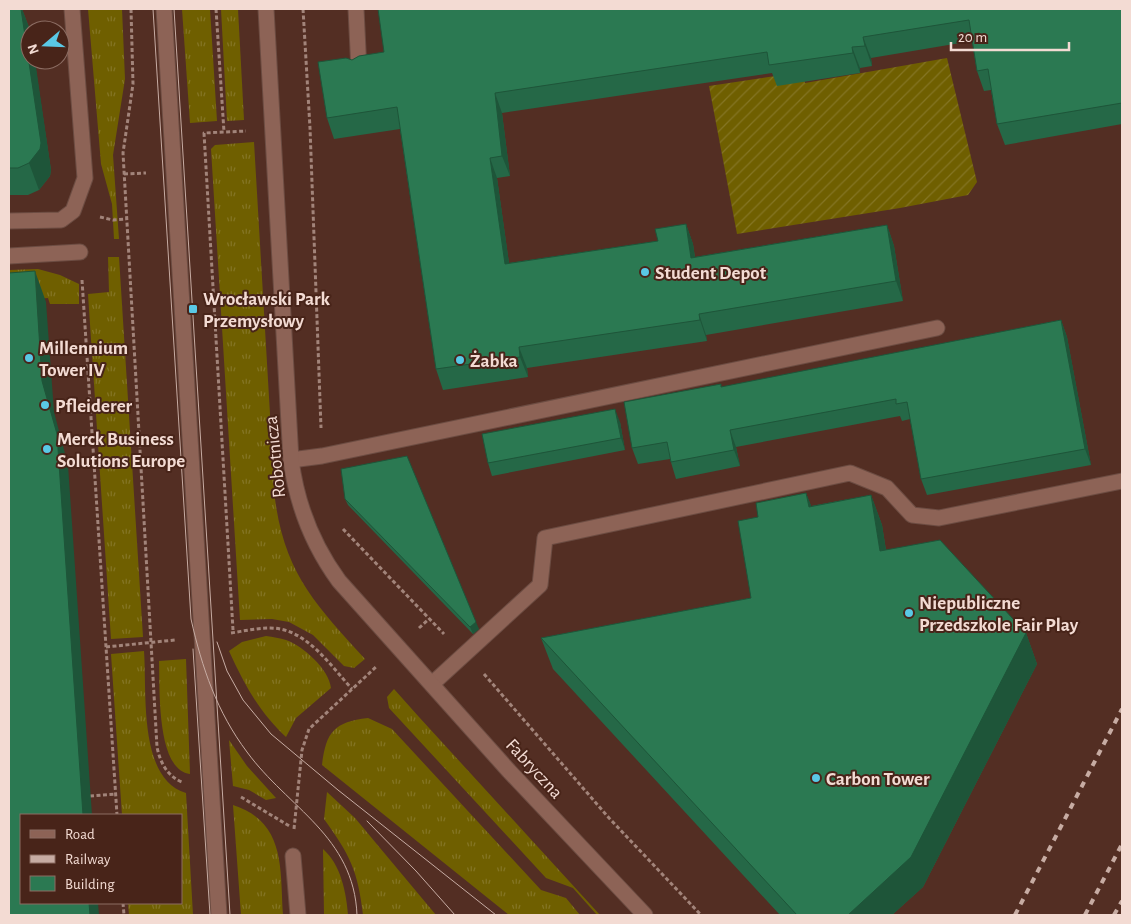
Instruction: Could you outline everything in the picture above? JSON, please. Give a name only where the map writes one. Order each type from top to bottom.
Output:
[{"type":"street","points":[[9,221],[61,220],[73,211],[85,178],[72,9]]},
{"type":"street","points":[[164,9],[204,637],[219,915]]},
{"type":"street","name":"Robotnicza","points":[[266,9],[291,460],[299,504],[306,525],[326,563],[398,647]]},
{"type":"street","points":[[356,9],[359,71]]},
{"type":"street","points":[[9,256],[80,252]]},
{"type":"street","points":[[291,460],[322,456],[937,328]]},
{"type":"street","points":[[432,684],[540,585],[545,538],[850,473],[887,488],[912,515],[939,518],[1122,481]]},
{"type":"street","name":"Fabryczna","points":[[398,647],[645,915]]},
{"type":"street","points":[[293,856],[298,915]]},
{"type":"path","points":[[131,9],[133,84],[126,128],[124,174],[159,756],[168,772],[178,781],[249,800],[294,829],[305,736],[321,716],[398,647]]},
{"type":"path","points":[[216,9],[224,132]]},
{"type":"path","points":[[303,9],[310,128],[322,456]]},
{"type":"path","points":[[233,633],[204,133],[310,128]]},
{"type":"path","points":[[80,252],[117,814]]},
{"type":"path","points":[[337,523],[484,674],[609,818],[701,915]]},
{"type":"path","points":[[106,647],[270,628],[282,630],[300,637],[320,653],[352,689]]},
{"type":"path","points":[[90,796],[116,794]]},
{"type":"green space","points":[[88,9],[122,9],[125,79],[113,155],[119,239],[114,239],[112,204],[101,164]]},
{"type":"green space","points":[[182,9],[210,9],[217,121],[190,123]]},
{"type":"green space","points":[[221,9],[238,9],[244,120],[227,121]]},
{"type":"green space","points":[[947,58],[977,182],[968,195],[737,234],[709,86],[802,72],[805,83]]},
{"type":"green space","points":[[254,142],[275,499],[286,548],[305,587],[332,622],[365,659],[354,668],[344,666],[313,635],[289,622],[272,619],[240,620],[211,149],[215,145]]},
{"type":"green space","points":[[108,257],[119,257],[143,637],[111,639],[88,294],[109,292]]},
{"type":"green space","points":[[38,269],[60,275],[79,284],[79,304],[50,304],[48,298],[9,301],[9,270]]},
{"type":"green space","points":[[266,636],[286,640],[300,647],[326,673],[331,688],[296,718],[286,737],[260,708],[240,675],[229,651],[242,642]]},
{"type":"green space","points":[[144,651],[146,710],[152,753],[160,771],[171,785],[186,793],[193,915],[129,915],[128,904],[182,904],[182,814],[122,814],[111,654]]},
{"type":"green space","points":[[186,659],[190,774],[179,769],[171,758],[162,726],[159,689],[159,661]]},
{"type":"green space","points":[[394,689],[600,915],[597,915],[573,888],[546,878],[389,708],[387,697]]},
{"type":"green space","points":[[368,718],[392,729],[541,890],[566,898],[580,915],[509,915],[322,765],[326,744],[334,731],[347,722]]},
{"type":"green space","points":[[229,740],[247,766],[276,798],[266,800],[249,790],[233,786]]},
{"type":"green space","points":[[327,792],[355,818],[436,915],[363,915],[358,886],[351,864],[324,819]]},
{"type":"green space","points":[[233,805],[250,813],[263,823],[271,835],[277,849],[280,864],[283,915],[241,915]]},
{"type":"green space","points":[[323,849],[329,855],[342,879],[348,915],[324,915]]},
{"type":"building","points":[[9,9],[21,9],[23,20],[20,20],[20,70],[30,70],[41,143],[40,149],[29,163],[18,168],[9,168]]},
{"type":"building","points":[[378,9],[1122,9],[1122,103],[997,124],[988,69],[977,71],[969,20],[863,37],[865,46],[852,47],[853,53],[769,65],[767,52],[495,93],[502,156],[490,158],[505,264],[658,241],[655,229],[686,224],[691,258],[887,225],[896,281],[699,314],[700,320],[519,347],[520,357],[436,369],[397,107],[327,118],[318,62],[346,58],[352,60],[359,56],[384,52]]},
{"type":"building","points":[[35,271],[42,381],[57,434],[83,814],[20,814],[20,904],[89,904],[90,915],[9,915],[9,273]]},
{"type":"building","points":[[1061,320],[1085,449],[921,479],[907,402],[896,404],[896,399],[730,430],[734,450],[671,462],[667,442],[632,448],[624,402],[721,384],[721,387]]},
{"type":"building","points":[[615,409],[621,438],[488,463],[482,434]]},
{"type":"building","points":[[407,456],[476,622],[470,627],[345,499],[341,469]]},
{"type":"building","name":"Carbon Tower","points":[[806,493],[809,507],[871,495],[880,551],[940,540],[1026,633],[911,857],[848,915],[797,915],[541,638],[751,598],[738,521],[758,517],[756,503]]},
{"type":"tram line","points":[[153,9],[191,619],[200,655],[212,689],[227,721],[236,737],[263,772],[332,843],[344,864],[353,888],[357,915]]},
{"type":"tram line","points":[[174,9],[230,915]]},
{"type":"tram line","points":[[217,642],[227,671],[243,700],[271,734],[338,790],[496,915]]},
{"type":"tram line","points":[[193,649],[210,915]]},
{"type":"tram line","points":[[367,821],[416,871],[455,915]]},
{"type":"railway","points":[[1015,915],[1122,709]]},
{"type":"railway","points":[[1085,915],[1122,844]]},
{"type":"railway","points":[[1114,915],[1122,901]]},
{"type":"place","name":"Student Depot","points":[[645,272]]},
{"type":"place","name":"Wrocławski Park Przemysłowy","points":[[193,309]]},
{"type":"place","name":"Millennium Tower IV","points":[[29,358]]},
{"type":"place","name":"Żabka","points":[[460,360]]},
{"type":"place","name":"Pfleiderer","points":[[45,405]]},
{"type":"place","name":"Merck Business Solutions Europe","points":[[47,449]]},
{"type":"place","name":"Niepubliczne Przedszkole Fair Play","points":[[909,613]]},
{"type":"place","name":"Carbon Tower","points":[[816,778]]}]
